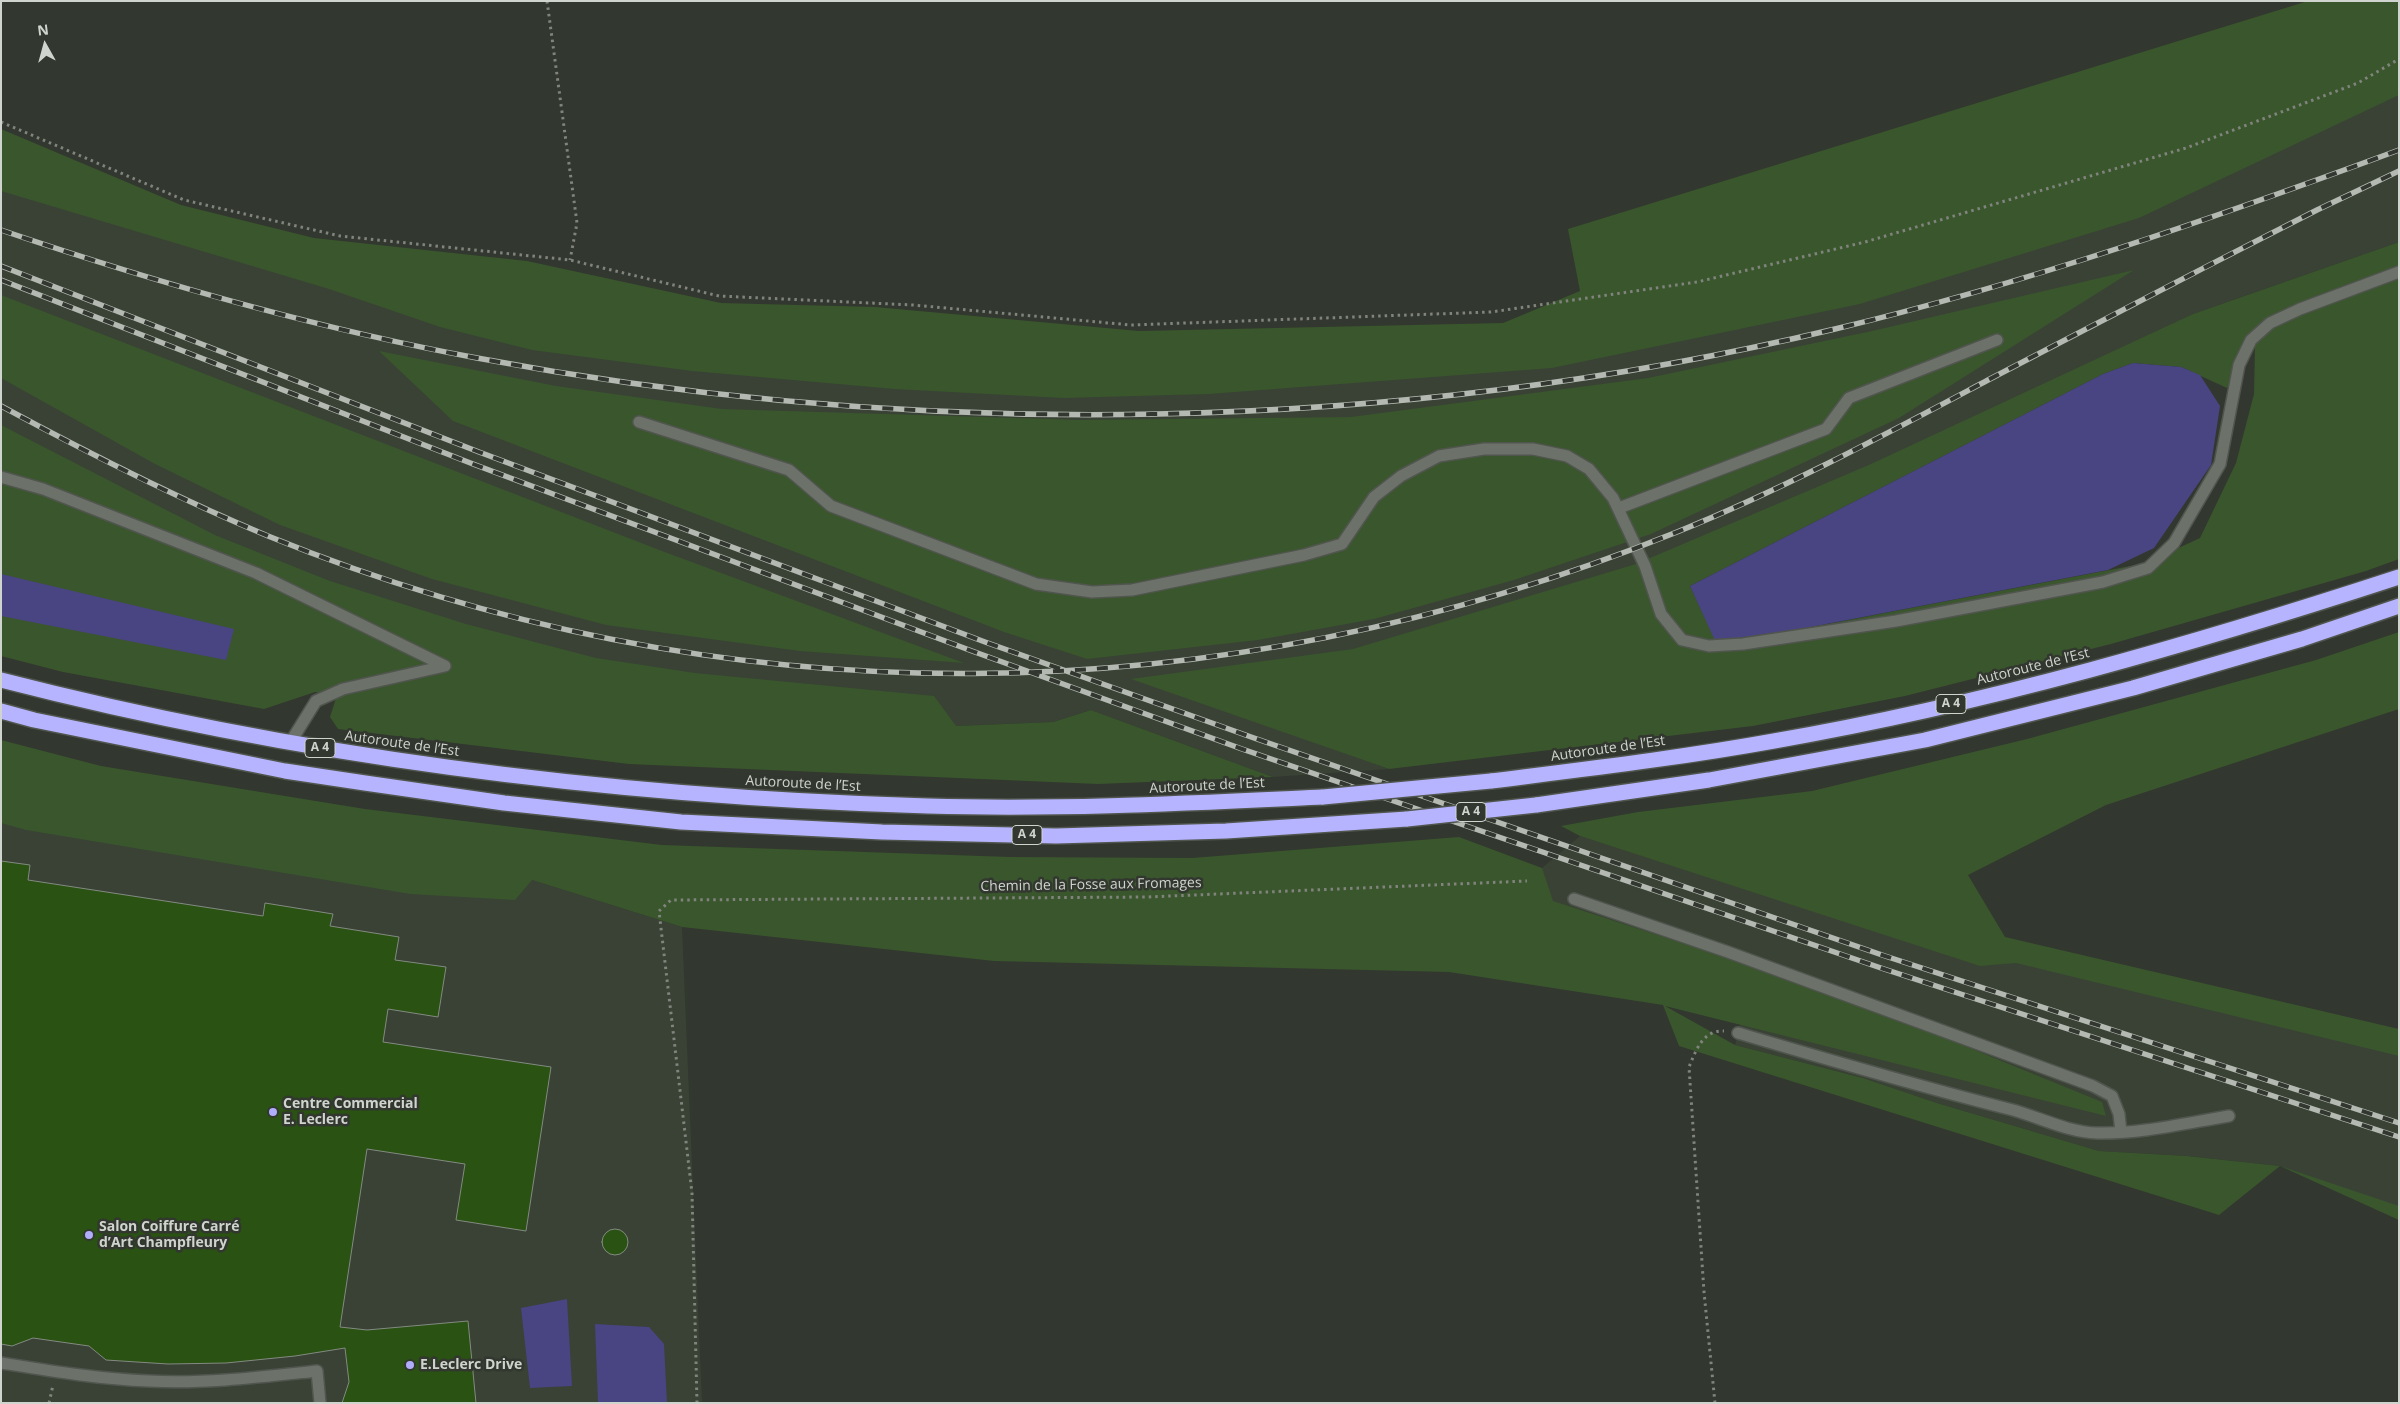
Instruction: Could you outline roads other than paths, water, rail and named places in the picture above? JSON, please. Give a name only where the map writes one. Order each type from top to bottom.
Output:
[{"type":"highway","name":"Autoroute de l’Est","points":[[1,680],[203,727],[290,743],[496,773],[689,795],[930,806],[1120,806],[1323,797],[1491,781],[1636,763],[1765,743],[1919,712],[2122,662],[2218,635],[2399,577]]},
{"type":"highway","name":"A 4","points":[[1,711],[34,720],[285,771],[504,803],[681,822],[882,832],[1056,836],[1226,831],[1407,819],[1536,805],[1709,780],[1925,740],[2132,688],[2302,639],[2399,606]]},
{"type":"lane","points":[[638,422],[789,470],[831,506],[1036,584],[1092,592],[1132,590],[1304,555],[1342,544],[1374,497],[1401,476],[1439,456],[1484,449],[1523,449],[1566,456],[1589,469],[1619,508],[1645,566],[1661,614],[1682,640],[1710,646],[1743,644],[1896,621],[2103,582],[2148,568],[2174,543],[2220,464],[2239,365],[2251,340],[2270,323],[2300,309],[2399,272]]},
{"type":"lane","points":[[1619,508],[1826,429],[1849,398],[1997,340]]},
{"type":"lane","points":[[1,477],[43,489],[256,573],[445,666],[343,689],[316,701],[290,743]]},
{"type":"lane","points":[[1574,899],[1728,952],[2093,1086],[2112,1096],[2118,1114],[2120,1132]]},
{"type":"lane","points":[[1738,1032],[1897,1080],[2017,1112],[2074,1130],[2096,1133],[2120,1132],[2229,1116]]},
{"type":"lane","points":[[1,1363],[83,1377],[151,1381],[230,1380],[317,1371],[320,1403]]},
{"type":"railway","points":[[1,230],[177,286],[356,333],[477,358],[645,385],[814,403],[986,413],[1158,414],[1329,406],[1500,390],[1669,364],[1835,329],[1979,291],[2120,248],[2399,150]]},
{"type":"railway","points":[[1,406],[133,474],[268,536],[442,597],[618,640],[795,666],[973,674],[1151,664],[1328,637],[1504,593],[1677,532],[1756,498],[1834,460],[2317,210],[2399,171]]},
{"type":"railway","points":[[1,266],[479,452],[985,642],[1254,738],[1885,956],[2399,1123]]},
{"type":"railway","points":[[1,280],[473,464],[972,651],[1242,749],[1881,968],[2399,1137]]},
{"type":"place","name":"Centre Commercial E. Leclerc","points":[[273,1112]]},
{"type":"place","name":"Salon Coiffure Carré d’Art Champfleury","points":[[89,1235]]},
{"type":"place","name":"E.Leclerc Drive","points":[[410,1365]]}]
